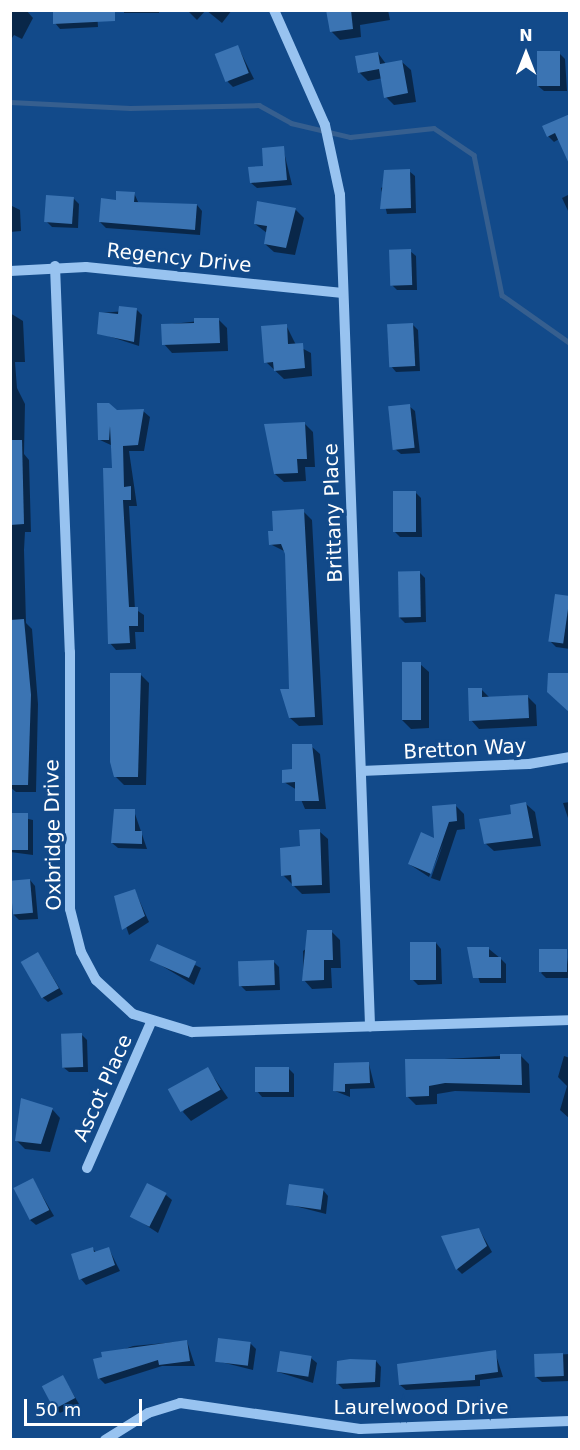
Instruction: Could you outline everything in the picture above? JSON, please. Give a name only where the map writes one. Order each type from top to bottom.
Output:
[{"type":"street","name":"Brittany Place","points":[[274,10],[325,124],[340,195],[370,1026]]},
{"type":"street","name":"Regency Drive","points":[[10,272],[55,266],[343,293]]},
{"type":"street","name":"Oxbridge Drive","points":[[55,266],[70,652],[70,909],[81,952],[96,980],[118,1004],[151,1022],[205,1033],[570,1020]]},
{"type":"street","name":"Bretton Way","points":[[361,771],[530,764],[570,758]]},
{"type":"street","name":"Ascot Place","points":[[87,1168],[151,1022]]},
{"type":"street","name":"Laurelwood Drive","points":[[105,1440],[148,1413],[180,1403],[360,1429],[570,1421]]},
{"type":"building","points":[[53,10],[115,10],[115,21],[53,24]]},
{"type":"building","points":[[326,10],[351,10],[353,29],[330,32]]},
{"type":"building","points":[[238,45],[249,73],[225,82],[215,54]]},
{"type":"building","points":[[537,51],[560,51],[560,86],[537,86]]},
{"type":"building","points":[[378,52],[380,64],[402,60],[408,93],[384,98],[379,69],[358,73],[355,56]]},
{"type":"building","points":[[570,114],[570,166],[555,133],[547,137],[542,126]]},
{"type":"building","points":[[284,146],[287,180],[250,183],[248,167],[263,166],[262,148]]},
{"type":"building","points":[[410,169],[411,208],[380,209],[384,170]]},
{"type":"building","points":[[116,191],[135,192],[134,202],[197,204],[195,230],[99,222],[101,198],[116,200]]},
{"type":"building","points":[[46,195],[74,197],[72,224],[44,222]]},
{"type":"building","points":[[257,201],[296,208],[286,248],[264,244],[267,226],[254,224]]},
{"type":"building","points":[[411,249],[412,285],[390,286],[389,250]]},
{"type":"building","points":[[119,306],[137,308],[134,342],[97,334],[99,312],[118,314]]},
{"type":"building","points":[[194,318],[219,318],[220,343],[162,345],[161,324],[194,323]]},
{"type":"building","points":[[413,323],[415,366],[389,367],[387,324]]},
{"type":"building","points":[[287,324],[288,344],[303,343],[305,368],[274,371],[273,362],[264,363],[261,326]]},
{"type":"building","points":[[97,403],[109,403],[117,410],[144,409],[138,445],[123,446],[124,487],[131,486],[131,500],[123,500],[129,607],[138,607],[138,626],[129,626],[130,643],[108,644],[103,468],[112,468],[110,426],[109,440],[98,440]]},
{"type":"building","points":[[410,404],[415,448],[393,450],[388,406]]},
{"type":"building","points":[[305,422],[307,459],[297,459],[298,473],[274,474],[264,424]]},
{"type":"building","points":[[10,440],[22,440],[24,524],[10,525]]},
{"type":"building","points":[[393,491],[416,491],[416,532],[393,532]]},
{"type":"building","points":[[304,509],[315,717],[289,718],[280,689],[289,689],[285,554],[281,544],[269,545],[268,531],[273,531],[272,511]]},
{"type":"building","points":[[398,571],[420,571],[421,617],[399,617]]},
{"type":"building","points":[[555,594],[570,596],[563,644],[548,642]]},
{"type":"building","points":[[24,619],[31,695],[28,785],[10,785],[10,620]]},
{"type":"building","points":[[402,662],[421,662],[421,720],[402,720]]},
{"type":"building","points":[[110,673],[141,673],[138,777],[114,777],[110,762]]},
{"type":"building","points":[[548,673],[570,673],[570,713],[547,692]]},
{"type":"building","points":[[468,688],[482,688],[482,697],[528,695],[529,718],[469,721]]},
{"type":"building","points":[[292,744],[312,744],[319,801],[295,801],[295,782],[282,783],[282,770],[292,769]]},
{"type":"building","points":[[526,802],[533,838],[484,844],[479,819],[511,814],[510,805]]},
{"type":"building","points":[[456,804],[457,821],[449,822],[431,874],[408,864],[421,832],[434,838],[432,806]]},
{"type":"building","points":[[114,809],[135,809],[135,831],[142,831],[142,844],[111,843]]},
{"type":"building","points":[[10,813],[28,813],[28,850],[10,850]]},
{"type":"building","points":[[320,829],[322,885],[292,886],[291,875],[281,876],[280,848],[300,846],[299,830]]},
{"type":"building","points":[[30,879],[33,913],[13,915],[10,881]]},
{"type":"building","points":[[135,889],[145,916],[122,930],[114,896]]},
{"type":"building","points":[[307,930],[332,930],[333,960],[324,960],[324,980],[302,981]]},
{"type":"building","points":[[410,942],[436,942],[436,980],[410,980]]},
{"type":"building","points":[[157,944],[196,961],[189,978],[150,960]]},
{"type":"building","points":[[467,947],[489,947],[489,957],[501,957],[501,978],[473,978]]},
{"type":"building","points":[[539,949],[567,949],[567,972],[539,972]]},
{"type":"building","points":[[38,952],[59,988],[42,998],[21,962]]},
{"type":"building","points":[[274,960],[275,985],[239,986],[238,961]]},
{"type":"building","points":[[82,1033],[83,1067],[62,1068],[61,1034]]},
{"type":"building","points":[[500,1054],[521,1054],[522,1085],[445,1083],[429,1086],[429,1096],[406,1097],[405,1059],[500,1059]]},
{"type":"building","points":[[369,1062],[370,1083],[345,1084],[345,1092],[333,1091],[334,1063]]},
{"type":"building","points":[[208,1067],[221,1090],[180,1112],[168,1089]]},
{"type":"building","points":[[255,1067],[289,1067],[289,1092],[255,1092]]},
{"type":"building","points":[[21,1098],[53,1108],[41,1144],[15,1141]]},
{"type":"building","points":[[33,1178],[49,1210],[30,1220],[13,1188]]},
{"type":"building","points":[[147,1183],[167,1193],[149,1227],[130,1217]]},
{"type":"building","points":[[289,1184],[324,1189],[321,1210],[286,1205]]},
{"type":"building","points":[[479,1228],[487,1246],[456,1270],[441,1236]]},
{"type":"building","points":[[93,1247],[94,1252],[109,1247],[115,1265],[79,1280],[71,1254]]},
{"type":"building","points":[[218,1338],[251,1342],[248,1366],[215,1362]]},
{"type":"building","points":[[187,1340],[190,1361],[159,1365],[158,1360],[98,1379],[93,1359],[102,1357],[101,1352]]},
{"type":"building","points":[[496,1350],[498,1372],[475,1375],[475,1380],[399,1385],[397,1364]]},
{"type":"building","points":[[280,1351],[312,1356],[308,1377],[277,1372]]},
{"type":"building","points":[[563,1353],[564,1376],[535,1377],[534,1354]]},
{"type":"building","points":[[376,1360],[375,1382],[336,1384],[337,1361]]},
{"type":"building","points":[[63,1375],[75,1398],[54,1409],[42,1386]]},
{"type":"waterway","points":[[10,102],[130,108],[259,105],[291,123],[350,137],[434,128],[474,155],[502,295],[570,343]]}]
